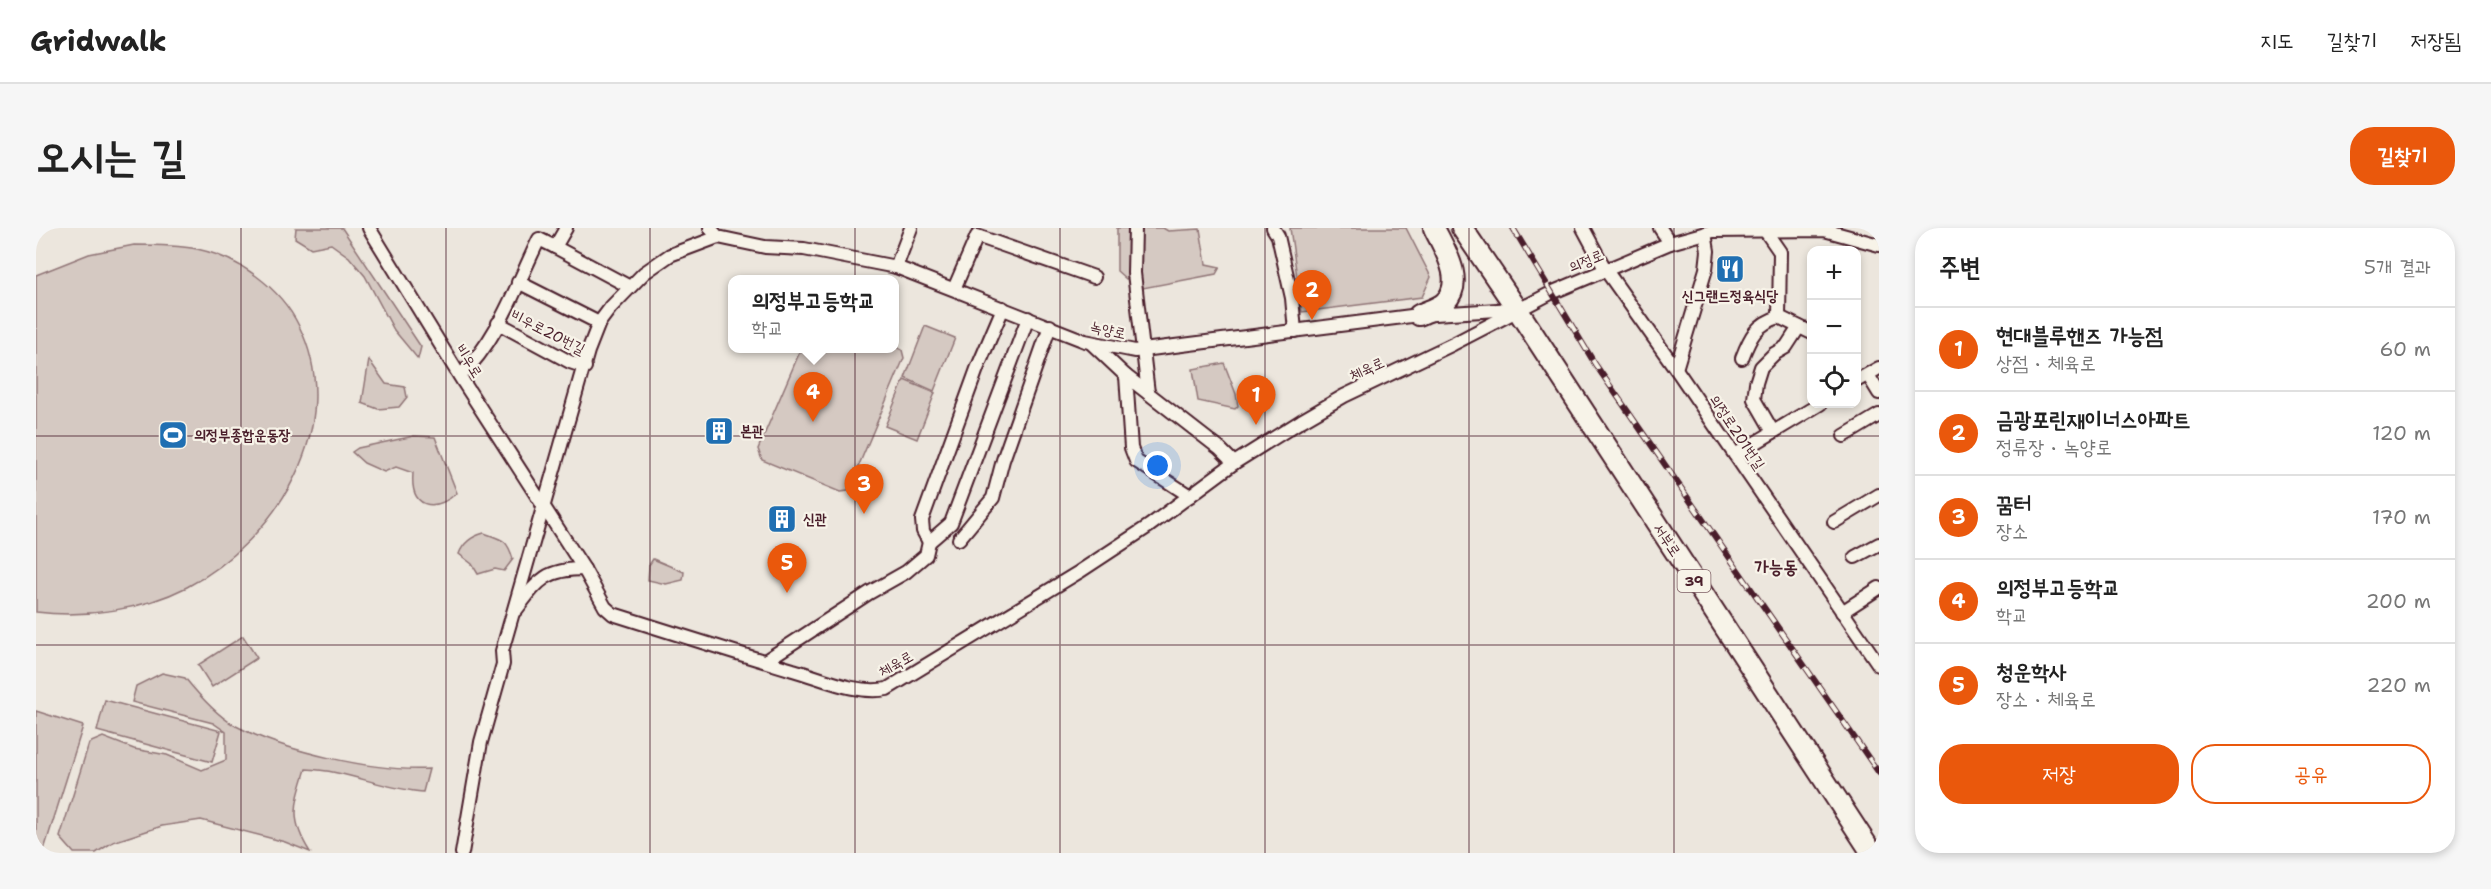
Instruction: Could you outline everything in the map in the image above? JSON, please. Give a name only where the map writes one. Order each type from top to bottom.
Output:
[{"type":"main road","points":[[1419,315],[1443,304],[1453,287],[1454,278],[1451,265],[1434,228]]},
{"type":"main road","name":"서부로","points":[[1462,228],[1872,853]]},
{"type":"street","name":"비우로","points":[[369,228],[544,509]]},
{"type":"street","points":[[555,247],[566,228]]},
{"type":"street","points":[[896,267],[911,228]]},
{"type":"street","points":[[1135,228],[1134,273],[1148,393]]},
{"type":"street","points":[[1273,228],[1278,236],[1292,298],[1295,331]]},
{"type":"street","name":"의정로201번길","points":[[1583,228],[1605,269],[1879,665]]},
{"type":"street","points":[[1660,228],[1670,243]]},
{"type":"street","points":[[1765,229],[1780,252],[1779,317]]},
{"type":"street","name":"의정로","points":[[1517,309],[1605,269],[1670,243],[1711,230],[1824,229],[1879,245]]},
{"type":"street","points":[[1676,369],[1706,269],[1711,230]]},
{"type":"street","points":[[462,853],[481,742],[503,664],[502,651],[511,615],[599,323],[644,273],[670,255],[714,233]]},
{"type":"street","name":"녹양로","points":[[714,233],[765,247],[804,249],[896,267],[1090,343],[1142,351],[1419,315],[1517,309]]},
{"type":"street","points":[[954,289],[977,236],[1094,277]]},
{"type":"street","points":[[460,376],[476,360],[498,323],[539,239],[630,287]]},
{"type":"street","points":[[518,282],[599,323]]},
{"type":"street","points":[[929,542],[923,531],[922,520],[976,369],[1003,308]]},
{"type":"street","name":"체육로","points":[[544,509],[584,569],[605,607],[614,614],[765,662],[858,689],[874,691],[886,688],[1079,572],[1234,463],[1344,396],[1453,344],[1517,309]]},
{"type":"street","points":[[1779,317],[1807,331]]},
{"type":"street","points":[[1742,357],[1751,334],[1758,327],[1779,317]]},
{"type":"street","points":[[765,662],[906,572],[926,555],[929,542],[951,523],[1028,318]]},
{"type":"street","name":"비우로20번길","points":[[498,323],[570,362],[585,367]]},
{"type":"street","points":[[959,539],[993,498],[1003,460],[1050,326]]},
{"type":"street","points":[[1773,432],[1754,399],[1756,383],[1761,367],[1786,346],[1799,327]]},
{"type":"street","points":[[1090,343],[1126,376],[1234,463]]},
{"type":"street","points":[[1861,378],[1879,368]]},
{"type":"street","points":[[1126,376],[1131,448],[1136,461],[1190,496]]},
{"type":"street","points":[[1861,380],[1879,393]]},
{"type":"street","points":[[1735,455],[1813,408]]},
{"type":"street","points":[[1844,436],[1879,415]]},
{"type":"street","points":[[1834,522],[1879,495]]},
{"type":"street","points":[[1855,557],[1879,544]]},
{"type":"street","points":[[511,615],[540,579],[561,570],[584,569]]},
{"type":"street","points":[[1842,612],[1879,588]]},
{"type":"shaded area","points":[[296,228],[342,228],[421,347],[418,359],[394,330],[365,276],[349,257],[331,244],[311,248],[295,238]]},
{"type":"shaded area","points":[[1117,228],[1163,228],[1168,231],[1200,229],[1206,264],[1220,267],[1216,274],[1143,288],[1140,276],[1126,279],[1117,271]]},
{"type":"shaded area","points":[[1290,228],[1406,228],[1431,277],[1422,297],[1302,312]]},
{"type":"shaded area","name":"의정부종합운동장","points":[[134,245],[181,247],[213,253],[257,276],[281,299],[299,326],[312,363],[315,402],[309,439],[295,476],[275,510],[249,540],[220,566],[187,587],[133,607],[94,613],[36,612],[36,275],[89,254]]},
{"type":"shaded area","points":[[925,326],[955,338],[934,391],[905,378]]},
{"type":"shaded area","points":[[899,348],[902,350],[904,358],[848,491],[840,492],[762,460],[758,449],[799,353],[899,353]]},
{"type":"shaded area","points":[[369,360],[386,384],[405,387],[407,397],[399,407],[378,409],[362,403]]},
{"type":"shaded area","points":[[1224,363],[1236,394],[1238,406],[1235,409],[1198,401],[1193,369]]},
{"type":"shaded area","points":[[904,380],[935,393],[917,439],[885,426]]},
{"type":"shaded area","points":[[414,436],[435,437],[457,493],[440,503],[425,504],[419,500],[413,485],[413,473],[396,467],[384,472],[364,463],[352,452],[358,448]]},
{"type":"shaded area","points":[[484,533],[500,539],[509,547],[513,559],[504,571],[495,569],[478,574],[472,564],[459,554],[469,540]]},
{"type":"shaded area","points":[[653,559],[684,572],[683,580],[666,584],[648,580],[649,565]]},
{"type":"shaded area","points":[[243,636],[257,658],[212,687],[198,665]]},
{"type":"shaded area","points":[[162,673],[185,678],[207,703],[234,725],[277,743],[356,763],[382,767],[429,769],[423,792],[321,770],[306,769],[296,812],[299,830],[310,852],[285,842],[201,820],[162,826],[113,842],[96,853],[74,853],[60,837],[89,743],[103,737],[134,749],[167,755],[202,770],[226,760],[226,732],[213,723],[132,702],[136,686]]},
{"type":"shaded area","points":[[105,700],[221,731],[212,762],[97,731]]},
{"type":"shaded area","points":[[36,711],[83,726],[43,853],[36,853]]},
{"type":"railway","points":[[1513,228],[1595,364],[1879,773]]},
{"type":"place","name":"신그랜드정육식당","points":[[1730,269]]},
{"type":"place","name":"금광포린재이너스아파트","points":[[1312,320]]},
{"type":"place","name":"의정부고등학교","points":[[813,422]]},
{"type":"place","name":"현대블루핸즈 가능점","points":[[1256,425]]},
{"type":"place","name":"본관","points":[[719,431]]},
{"type":"place","name":"의정부종합운동장","points":[[173,435]]},
{"type":"place","name":"꿈터","points":[[864,514]]},
{"type":"place","name":"신관","points":[[782,519]]},
{"type":"place","name":"청운학사","points":[[787,593]]},
{"type":"district","name":"가능동","points":[[1776,567]]}]
